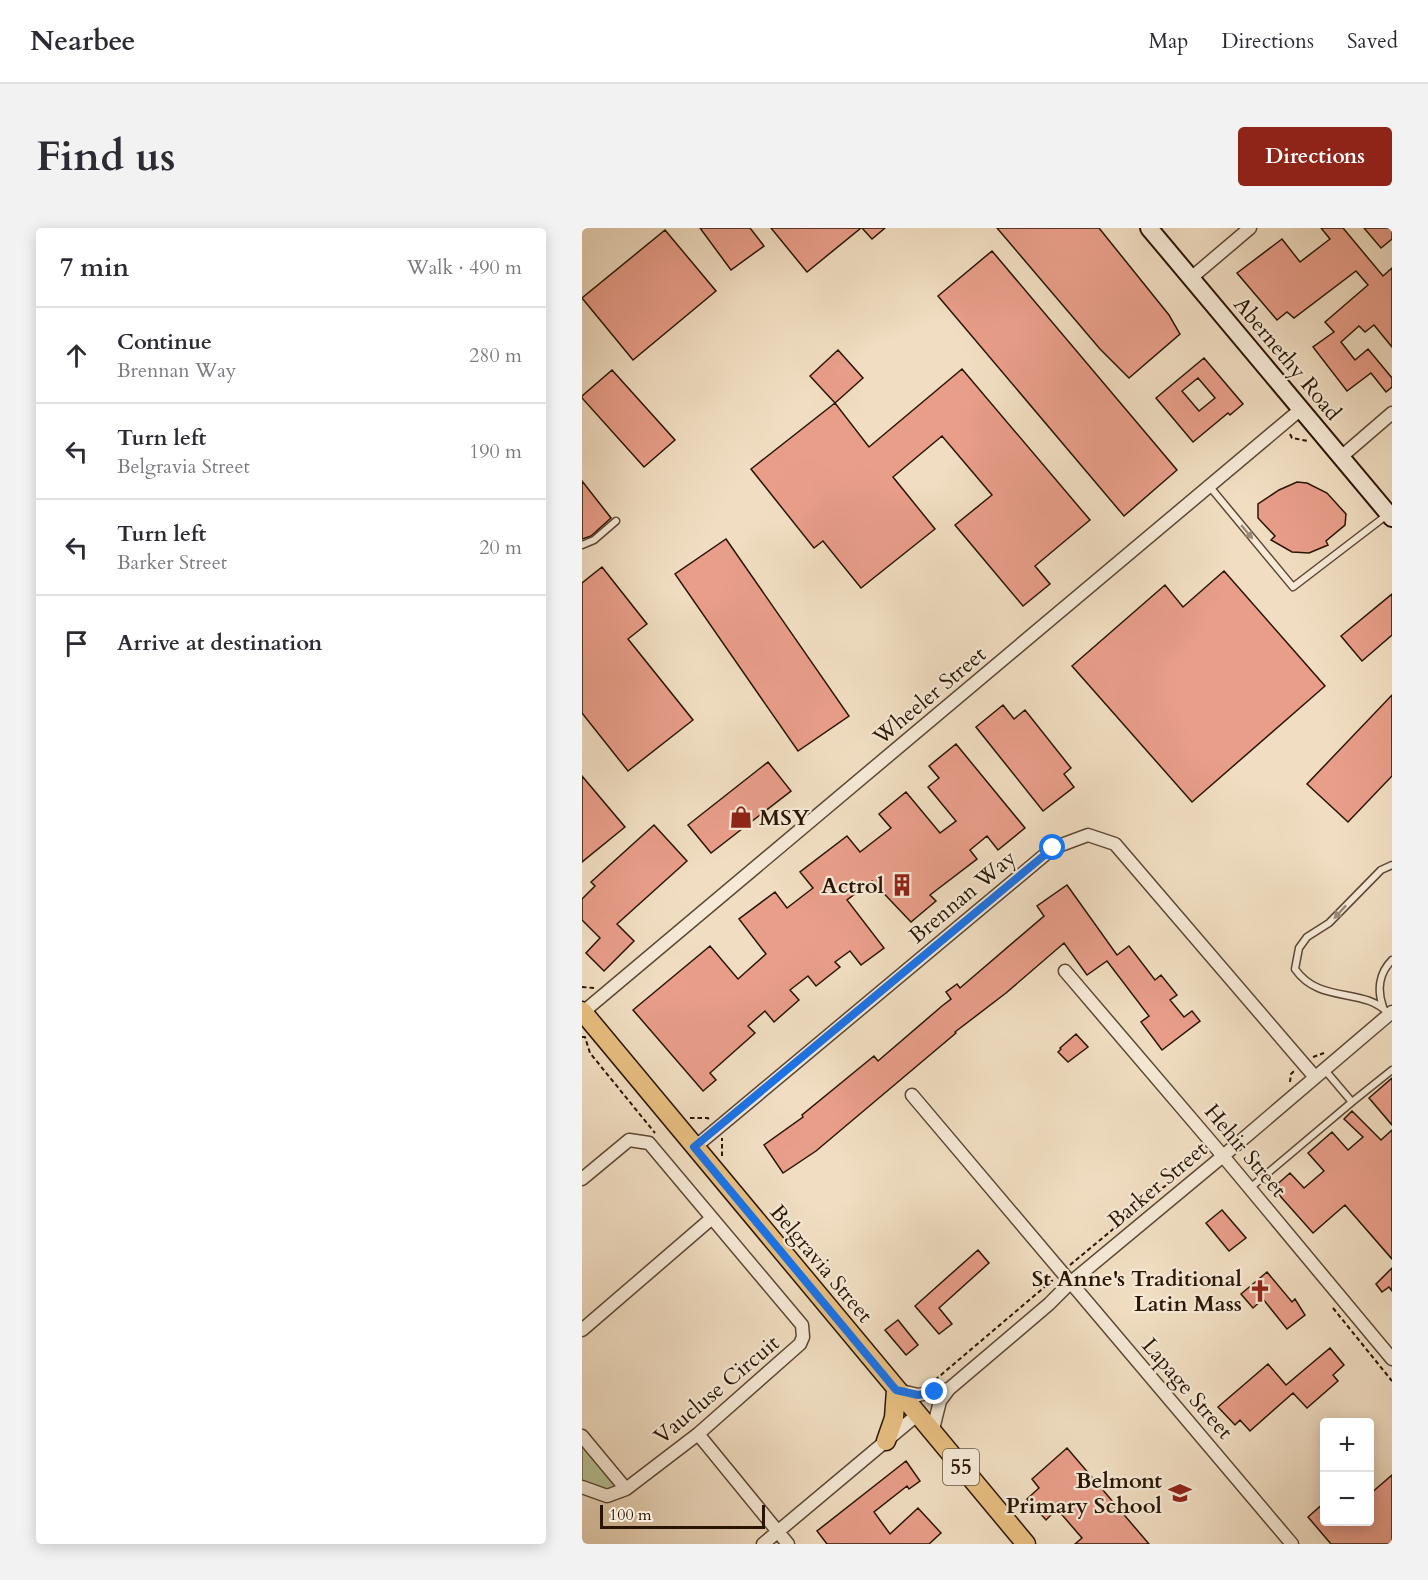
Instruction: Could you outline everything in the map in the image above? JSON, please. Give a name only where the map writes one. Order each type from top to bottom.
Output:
[{"type":"main road","name":"Belgravia Street","points":[[582,1012],[1026,1544]]},
{"type":"main road","points":[[886,1441],[894,1418],[896,1390]]},
{"type":"street","name":"Abernethy Road","points":[[1149,228],[1390,516]]},
{"type":"street","points":[[1191,278],[1250,228]]},
{"type":"street","name":"Wheeler Street","points":[[582,1012],[1301,409]]},
{"type":"street","points":[[1341,457],[1392,413]]},
{"type":"street","name":"Brennan Way","points":[[694,1147],[1053,848],[1088,835],[1115,844],[1304,1064],[1319,1072]]},
{"type":"street","name":"Hehir Street","points":[[1065,971],[1214,1145],[1392,1359]]},
{"type":"street","name":"Barker Street","points":[[932,1433],[940,1401],[948,1389],[1049,1304],[1070,1283],[1223,1156],[1388,1011]]},
{"type":"street","name":"Lapage Street","points":[[912,1095],[1292,1544]]},
{"type":"street","name":"Vaucluse Circuit","points":[[582,1179],[629,1140],[650,1143],[804,1330],[800,1344],[698,1434],[626,1489],[607,1496],[582,1487]]},
{"type":"street","points":[[582,1330],[712,1218]]},
{"type":"street","name":"Barker Street","points":[[896,1390],[918,1395],[948,1389]]},
{"type":"street","points":[[763,1544],[917,1415]]},
{"type":"street","points":[[698,1434],[788,1544]]},
{"type":"street","points":[[582,1436],[626,1489]]},
{"type":"lane","points":[[1210,487],[1293,587],[1390,516]]},
{"type":"lane","points":[[582,545],[594,540],[616,521]]},
{"type":"lane","points":[[1388,1011],[1373,1001],[1326,992],[1309,984],[1296,969],[1296,959],[1299,948],[1306,937],[1329,923],[1380,870],[1392,865]]},
{"type":"lane","points":[[1388,1011],[1379,994],[1380,981],[1385,967],[1392,960]]},
{"type":"lane","points":[[1250,1188],[1392,1070]]},
{"type":"lane","points":[[1319,1072],[1352,1102]]},
{"type":"path","points":[[591,988],[599,999]]},
{"type":"path","points":[[582,1036],[585,1037],[590,1053],[656,1135]]},
{"type":"path","points":[[1290,1090],[1291,1074],[1314,1056],[1331,1052]]},
{"type":"path","points":[[687,1117],[708,1119],[722,1137],[722,1158]]},
{"type":"path","points":[[935,1380],[1214,1145]]},
{"type":"green space","points":[[582,1436],[626,1489],[607,1496],[582,1487]]},
{"type":"building","points":[[700,228],[750,228],[764,246],[731,270]]},
{"type":"building","points":[[771,228],[861,228],[807,272]]},
{"type":"building","points":[[862,228],[885,228],[872,239]]},
{"type":"building","points":[[997,228],[1099,228],[1169,315],[1180,334],[1129,378],[1100,349]]},
{"type":"building","points":[[1321,228],[1343,228],[1383,276],[1392,268],[1392,347],[1374,325],[1365,332],[1359,326],[1341,342],[1355,360],[1368,349],[1392,378],[1392,387],[1386,392],[1371,373],[1347,391],[1313,347],[1334,332],[1325,322],[1368,285],[1356,271],[1294,318],[1287,312],[1277,320],[1237,273],[1282,239],[1300,262],[1330,239]]},
{"type":"building","points":[[1364,228],[1392,228],[1392,239],[1381,248]]},
{"type":"building","points":[[665,230],[716,291],[633,360],[582,298]]},
{"type":"building","points":[[992,251],[1177,470],[1124,516],[938,296]]},
{"type":"building","points":[[838,350],[863,378],[835,403],[810,376]]},
{"type":"building","points":[[1204,358],[1243,404],[1230,415],[1228,413],[1193,442],[1156,398]],"holes":[[[1198,378],[1215,398],[1199,411],[1182,391]]]},
{"type":"building","points":[[962,369],[1090,520],[1035,566],[1050,584],[1023,606],[955,525],[992,495],[942,436],[893,477],[935,529],[861,588],[823,541],[814,548],[751,469],[835,403],[869,447]]},
{"type":"building","points":[[612,370],[675,440],[644,467],[582,398]]},
{"type":"building","points":[[582,481],[611,518],[591,536],[582,539]]},
{"type":"building","points":[[1297,482],[1307,483],[1327,493],[1346,514],[1345,525],[1326,541],[1328,545],[1309,553],[1292,552],[1271,540],[1275,536],[1258,518],[1258,504],[1279,490]]},
{"type":"building","points":[[726,539],[849,716],[798,751],[675,574]]},
{"type":"building","points":[[602,567],[647,624],[628,639],[693,720],[628,771],[582,713],[582,583]]},
{"type":"building","points":[[1224,571],[1325,686],[1192,802],[1072,666],[1165,585],[1183,607]]},
{"type":"building","points":[[1392,594],[1392,635],[1362,661],[1341,636]]},
{"type":"building","points":[[1392,695],[1392,776],[1348,822],[1307,784]]},
{"type":"building","points":[[1003,705],[1014,719],[1025,710],[1071,768],[1064,774],[1074,787],[1043,811],[976,727]]},
{"type":"building","points":[[956,744],[1025,828],[998,850],[987,836],[970,850],[977,859],[930,895],[936,901],[911,922],[872,881],[847,900],[884,948],[861,965],[850,951],[835,962],[840,967],[816,986],[808,976],[790,990],[799,1000],[774,1022],[765,1011],[748,1026],[755,1033],[710,1073],[716,1080],[703,1091],[633,1010],[710,946],[738,979],[766,954],[739,919],[775,892],[787,908],[813,888],[800,872],[847,836],[860,852],[891,828],[879,814],[906,792],[940,833],[956,821],[928,787],[939,778],[929,766]]},
{"type":"building","points":[[768,762],[791,791],[711,853],[688,825]]},
{"type":"building","points":[[582,776],[625,827],[582,862]]},
{"type":"building","points":[[654,825],[687,861],[617,924],[634,941],[604,971],[586,953],[600,938],[582,920],[582,899],[595,886],[591,882]]},
{"type":"building","points":[[1067,885],[1117,955],[1129,946],[1155,980],[1161,975],[1177,995],[1170,1000],[1184,1017],[1192,1011],[1200,1021],[1162,1050],[1141,1022],[1149,1016],[1107,961],[1087,975],[1064,943],[1006,993],[955,1032],[816,1151],[783,1173],[764,1145],[803,1117],[802,1115],[874,1056],[878,1061],[951,999],[946,992],[957,984],[960,988],[1044,916],[1037,906]]},
{"type":"building","points":[[1076,1034],[1088,1047],[1068,1062],[1058,1052]]},
{"type":"building","points":[[1392,1078],[1392,1125],[1369,1098]]},
{"type":"building","points":[[1352,1111],[1381,1140],[1392,1130],[1392,1259],[1345,1205],[1313,1233],[1273,1188],[1290,1173],[1304,1188],[1324,1171],[1308,1153],[1332,1132],[1348,1150],[1363,1137],[1344,1119]]},
{"type":"building","points":[[1222,1210],[1246,1238],[1229,1251],[1206,1223]]},
{"type":"building","points":[[978,1250],[989,1263],[939,1308],[952,1324],[939,1334],[915,1306]]},
{"type":"building","points":[[1392,1268],[1392,1291],[1389,1287],[1382,1292],[1376,1284]]},
{"type":"building","points":[[1267,1272],[1292,1302],[1295,1299],[1305,1315],[1287,1329],[1263,1299],[1253,1308],[1241,1294]]},
{"type":"building","points":[[898,1320],[918,1345],[906,1355],[885,1330]]},
{"type":"building","points":[[1330,1348],[1344,1365],[1333,1375],[1338,1381],[1307,1408],[1293,1393],[1250,1431],[1240,1420],[1235,1425],[1218,1407],[1268,1364],[1286,1385]]},
{"type":"building","points":[[1067,1448],[1149,1544],[1075,1544],[1082,1538],[1057,1509],[1046,1520],[1027,1499],[1039,1488],[1032,1479]]},
{"type":"building","points":[[906,1461],[920,1481],[909,1489],[907,1486],[874,1512],[890,1534],[918,1508],[941,1533],[929,1544],[827,1544],[817,1531]]},
{"type":"building","points":[[1392,1475],[1392,1544],[1331,1544],[1308,1517],[1320,1506],[1320,1526],[1374,1526],[1374,1491]]},
{"type":"place","name":"MSY","points":[[741,817]]},
{"type":"place","name":"Actrol","points":[[902,885]]},
{"type":"place","name":"St Anne's Traditional Latin Mass","points":[[1260,1291]]},
{"type":"place","name":"Belmont Primary School","points":[[1180,1493]]},
{"type":"route","points":[[935,1392],[918,1395],[896,1390],[694,1147],[1053,848]]}]
